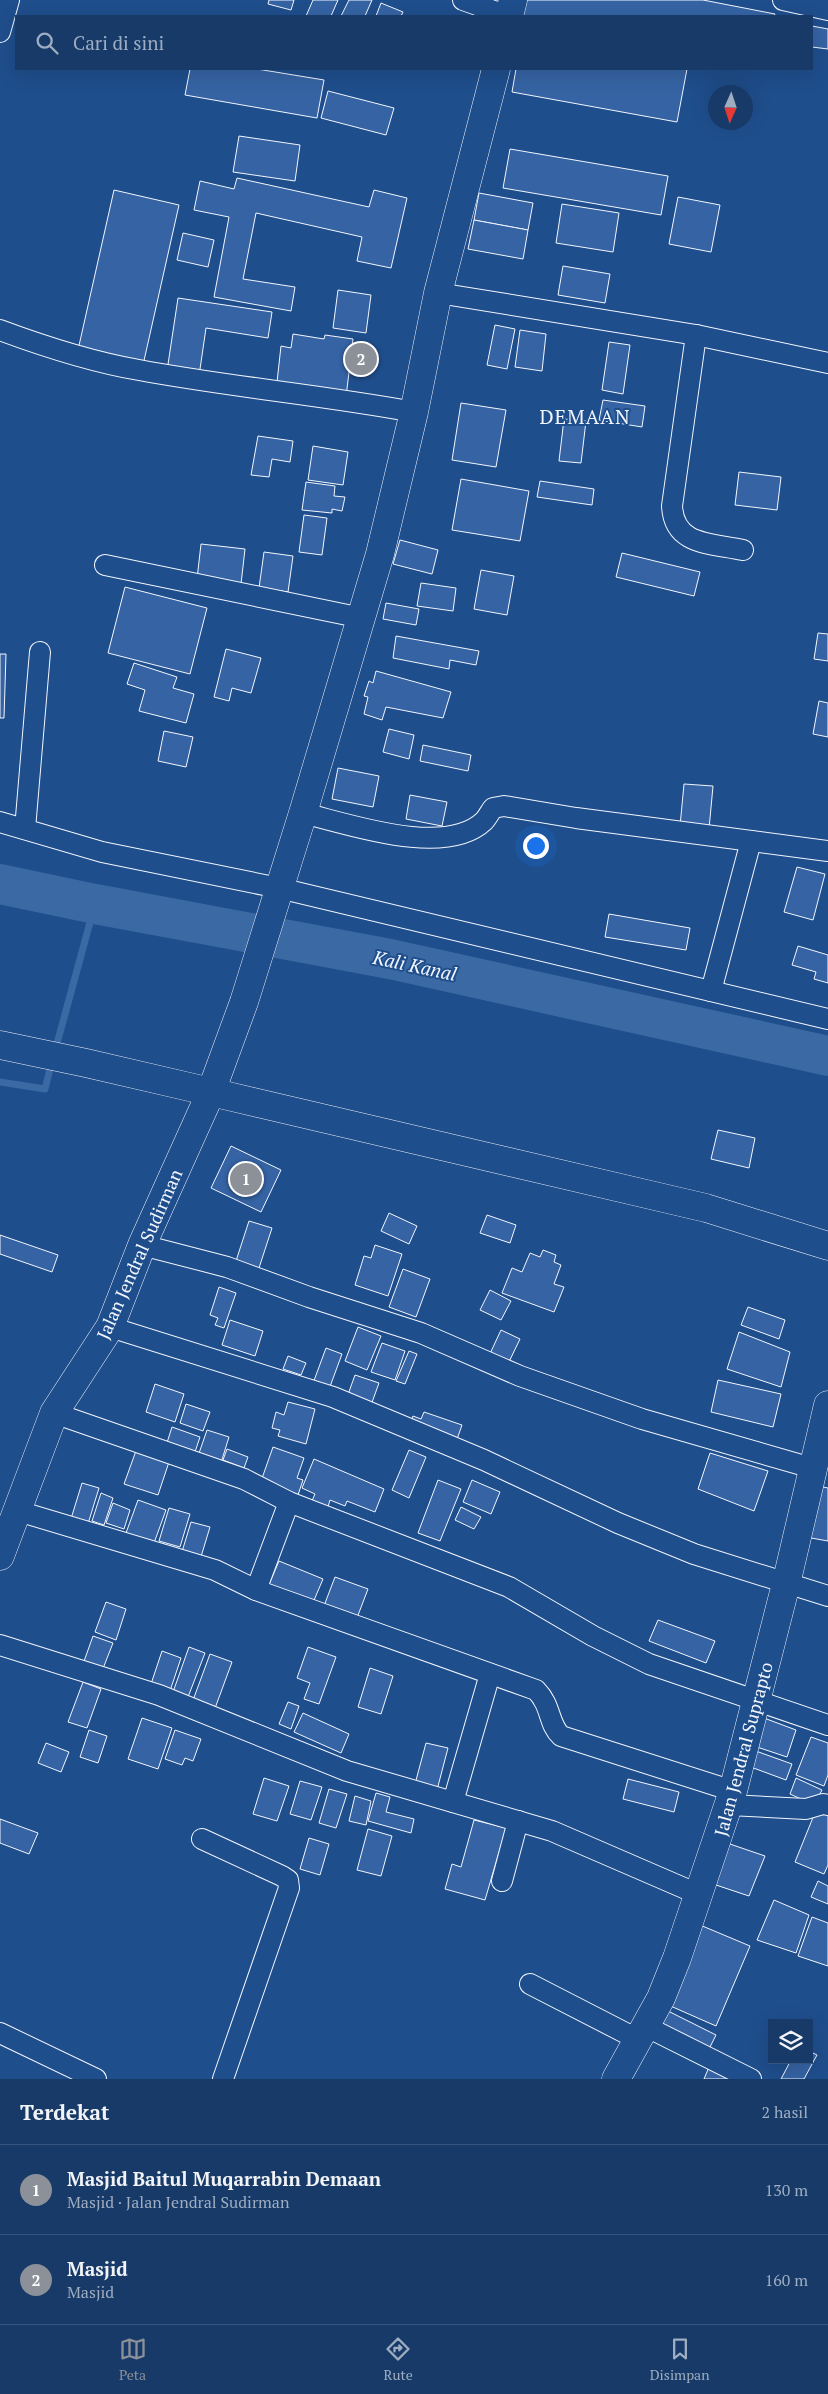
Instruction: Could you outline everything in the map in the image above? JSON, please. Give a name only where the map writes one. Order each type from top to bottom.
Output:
[{"type":"main road","points":[[508,15],[513,0]]},
{"type":"main road","name":"Jalan Jendral Sudirman","points":[[0,1556],[54,1413],[110,1327],[142,1245],[211,1092],[244,1002],[362,618],[414,412],[438,293],[496,70]]},
{"type":"main road","points":[[12,1047],[86,1062],[696,1206],[828,1246]]},
{"type":"main road","name":"Jalan Jendral Suprapto","points":[[616,2079],[660,1998],[700,1894],[731,1798],[786,1584],[812,1468],[826,1421]]},
{"type":"street","points":[[0,32],[9,0]]},
{"type":"street","points":[[463,0],[505,15]]},
{"type":"street","points":[[783,0],[828,10]]},
{"type":"street","points":[[438,293],[696,335],[828,363]]},
{"type":"street","points":[[0,330],[137,370],[354,401],[414,412]]},
{"type":"street","points":[[696,335],[672,506],[672,520],[676,528],[688,538],[743,550]]},
{"type":"street","points":[[105,565],[362,618]]},
{"type":"street","points":[[25,829],[40,652]]},
{"type":"street","points":[[303,813],[402,836],[443,838],[463,833],[483,822],[493,808],[504,806],[828,851]]},
{"type":"street","points":[[0,822],[276,897],[711,990],[828,1018]]},
{"type":"street","points":[[711,990],[751,841]]},
{"type":"street","points":[[142,1245],[227,1267],[309,1297],[421,1333],[520,1376],[642,1419],[812,1468]]},
{"type":"street","points":[[110,1327],[333,1397],[484,1460],[618,1523],[694,1554],[828,1596]]},
{"type":"street","points":[[54,1413],[244,1479],[289,1502],[509,1586],[593,1636],[649,1664],[757,1702],[828,1724]]},
{"type":"street","points":[[256,1590],[289,1502]]},
{"type":"street","points":[[18,1511],[215,1570],[256,1590],[536,1690],[546,1700],[556,1732],[561,1736],[731,1798],[798,1809],[823,1804],[828,1805]]},
{"type":"street","points":[[0,1645],[159,1695],[347,1771],[552,1831],[700,1894]]},
{"type":"street","points":[[453,1802],[490,1674]]},
{"type":"street","points":[[502,1881],[518,1821]]},
{"type":"street","points":[[202,1839],[282,1876],[288,1880],[290,1888],[223,2079]]},
{"type":"street","points":[[530,1984],[751,2079]]},
{"type":"street","points":[[0,2033],[96,2079]]},
{"type":"building","points":[[269,0],[294,0],[291,10],[268,4]]},
{"type":"building","points":[[313,0],[338,0],[331,15],[306,15]]},
{"type":"building","points":[[349,0],[372,0],[365,15],[342,15]]},
{"type":"building","points":[[525,0],[703,0],[775,14],[774,15],[522,15]]},
{"type":"building","points":[[381,3],[403,12],[402,15],[376,15]]},
{"type":"building","points":[[813,26],[828,29],[828,49],[813,47]]},
{"type":"building","points":[[190,70],[263,70],[324,80],[317,118],[185,95]]},
{"type":"building","points":[[516,70],[687,70],[677,122],[512,92]]},
{"type":"building","points":[[328,91],[394,108],[386,135],[321,118]]},
{"type":"building","points":[[239,136],[300,145],[295,181],[233,172]]},
{"type":"building","points":[[510,149],[668,176],[661,215],[503,188]]},
{"type":"building","points":[[237,178],[369,207],[374,190],[407,198],[391,268],[357,261],[362,237],[256,213],[243,279],[295,287],[291,311],[214,297],[229,217],[194,210],[200,181],[234,189]]},
{"type":"building","points":[[114,190],[179,205],[143,365],[78,350]]},
{"type":"building","points":[[479,193],[533,203],[528,230],[474,220]]},
{"type":"building","points":[[678,197],[720,205],[711,252],[669,244]]},
{"type":"building","points":[[562,204],[619,213],[613,252],[556,243]]},
{"type":"building","points":[[474,220],[528,230],[523,259],[468,249]]},
{"type":"building","points":[[183,233],[214,240],[208,267],[177,260]]},
{"type":"building","points":[[563,266],[610,274],[605,303],[558,295]]},
{"type":"building","points":[[338,290],[371,295],[366,333],[333,328]]},
{"type":"building","points":[[178,298],[272,312],[268,338],[206,328],[199,376],[167,371]]},
{"type":"building","points":[[495,325],[515,329],[507,369],[487,365]]},
{"type":"building","points":[[520,330],[546,334],[542,371],[515,367]]},
{"type":"building","points":[[293,334],[324,339],[325,335],[353,339],[346,397],[277,382],[281,346],[291,348]]},
{"type":"building","points":[[609,342],[630,345],[623,394],[602,390]]},
{"type":"building","points":[[603,400],[645,406],[642,427],[599,420]]},
{"type":"building","points":[[461,403],[506,410],[496,467],[452,460]]},
{"type":"building","points":[[564,419],[586,421],[581,463],[559,461]]},
{"type":"building","points":[[258,436],[293,441],[290,462],[272,459],[269,477],[251,475]]},
{"type":"building","points":[[313,446],[348,452],[343,485],[308,480]]},
{"type":"building","points":[[739,472],[781,477],[777,510],[735,505]]},
{"type":"building","points":[[461,479],[529,491],[520,541],[452,530]]},
{"type":"building","points":[[540,481],[594,489],[592,505],[537,497]]},
{"type":"building","points":[[306,482],[335,486],[334,496],[345,497],[342,511],[332,509],[332,513],[302,510]]},
{"type":"building","points":[[304,515],[327,518],[322,555],[299,552]]},
{"type":"building","points":[[400,540],[438,550],[432,574],[393,564]]},
{"type":"building","points":[[201,544],[245,549],[241,584],[197,579]]},
{"type":"building","points":[[264,552],[293,556],[288,592],[259,588]]},
{"type":"building","points":[[622,553],[700,572],[694,596],[616,577]]},
{"type":"building","points":[[481,570],[514,576],[507,615],[474,609]]},
{"type":"building","points":[[421,583],[456,588],[453,611],[417,606]]},
{"type":"building","points":[[125,587],[207,608],[190,674],[108,653]]},
{"type":"building","points":[[386,603],[419,609],[416,625],[383,619]]},
{"type":"building","points":[[818,633],[828,634],[828,661],[814,659]]},
{"type":"building","points":[[396,636],[479,651],[476,665],[450,660],[449,669],[393,658]]},
{"type":"building","points":[[226,649],[261,658],[251,693],[232,688],[229,701],[214,697]]},
{"type":"building","points":[[0,654],[6,654],[4,718],[0,718]]},
{"type":"building","points":[[134,663],[177,677],[173,688],[194,694],[186,723],[139,711],[145,690],[127,684]]},
{"type":"building","points":[[376,671],[451,692],[443,718],[386,707],[382,720],[364,714],[368,697],[364,696],[369,681],[373,683]]},
{"type":"building","points":[[819,701],[828,703],[828,737],[813,734]]},
{"type":"building","points":[[389,729],[414,735],[409,759],[383,752]]},
{"type":"building","points":[[164,731],[193,737],[186,767],[158,761]]},
{"type":"building","points":[[423,745],[471,755],[468,771],[420,761]]},
{"type":"building","points":[[338,768],[379,776],[373,807],[332,799]]},
{"type":"building","points":[[684,784],[713,786],[709,829],[680,826]]},
{"type":"building","points":[[410,795],[447,802],[442,826],[406,819]]},
{"type":"building","points":[[797,867],[825,874],[813,920],[784,912]]},
{"type":"building","points":[[609,914],[690,928],[686,950],[605,937]]},
{"type":"building","points":[[798,946],[828,955],[828,983],[814,979],[816,972],[792,965]]},
{"type":"building","points":[[718,1130],[755,1138],[749,1168],[711,1159]]},
{"type":"building","points":[[231,1146],[281,1170],[261,1212],[211,1188]]},
{"type":"building","points":[[389,1213],[417,1226],[409,1244],[381,1231]]},
{"type":"building","points":[[487,1215],[516,1225],[510,1243],[480,1233]]},
{"type":"building","points":[[249,1221],[272,1228],[258,1271],[235,1264]]},
{"type":"building","points":[[0,1235],[58,1255],[52,1272],[0,1254]]},
{"type":"building","points":[[375,1245],[402,1254],[388,1296],[355,1285],[364,1256],[371,1258]]},
{"type":"building","points":[[543,1250],[556,1255],[554,1262],[561,1265],[554,1284],[564,1287],[554,1312],[502,1293],[512,1268],[522,1272],[530,1253],[540,1257]]},
{"type":"building","points":[[403,1269],[430,1279],[416,1317],[389,1307]]},
{"type":"building","points":[[219,1287],[236,1293],[224,1328],[215,1325],[218,1318],[210,1315]]},
{"type":"building","points":[[490,1290],[511,1301],[501,1320],[480,1310]]},
{"type":"building","points":[[748,1307],[785,1320],[779,1339],[741,1325]]},
{"type":"building","points":[[230,1320],[263,1331],[255,1356],[222,1345]]},
{"type":"building","points":[[358,1327],[381,1336],[367,1370],[345,1361]]},
{"type":"building","points":[[501,1330],[520,1339],[507,1366],[488,1358]]},
{"type":"building","points":[[739,1332],[790,1352],[781,1387],[727,1369]]},
{"type":"building","points":[[382,1343],[405,1351],[395,1380],[371,1372]]},
{"type":"building","points":[[326,1348],[342,1354],[328,1392],[312,1386]]},
{"type":"building","points":[[409,1351],[417,1354],[405,1384],[396,1381]]},
{"type":"building","points":[[288,1356],[306,1363],[301,1375],[283,1369]]},
{"type":"building","points":[[355,1375],[379,1383],[370,1408],[346,1400]]},
{"type":"building","points":[[718,1380],[781,1394],[773,1427],[711,1412]]},
{"type":"building","points":[[155,1384],[184,1394],[175,1422],[146,1412]]},
{"type":"building","points":[[288,1402],[315,1409],[306,1444],[278,1436],[280,1430],[272,1428],[276,1412],[284,1415]]},
{"type":"building","points":[[186,1404],[210,1412],[203,1431],[180,1423]]},
{"type":"building","points":[[424,1412],[462,1425],[456,1442],[409,1426],[413,1416],[421,1419]]},
{"type":"building","points":[[172,1427],[200,1437],[193,1458],[165,1449]]},
{"type":"building","points":[[207,1430],[229,1437],[220,1466],[197,1459]]},
{"type":"building","points":[[273,1447],[304,1458],[297,1478],[303,1480],[297,1498],[260,1484]]},
{"type":"building","points":[[137,1448],[170,1459],[158,1495],[124,1484]]},
{"type":"building","points":[[227,1449],[248,1457],[244,1468],[223,1460]]},
{"type":"building","points":[[409,1450],[426,1457],[409,1498],[392,1490]]},
{"type":"building","points":[[710,1453],[768,1471],[754,1511],[698,1489]]},
{"type":"building","points":[[314,1459],[384,1489],[375,1512],[347,1501],[345,1506],[330,1500],[327,1510],[311,1503],[315,1494],[302,1488]]},
{"type":"building","points":[[438,1480],[461,1489],[440,1541],[418,1533]]},
{"type":"building","points":[[472,1480],[500,1492],[491,1514],[463,1502]]},
{"type":"building","points":[[82,1483],[99,1488],[87,1527],[70,1522]]},
{"type":"building","points":[[810,1484],[828,1488],[828,1541],[800,1536]]},
{"type":"building","points":[[101,1493],[113,1498],[104,1525],[92,1521]]},
{"type":"building","points":[[138,1500],[166,1510],[154,1543],[126,1533]]},
{"type":"building","points":[[113,1503],[130,1510],[124,1529],[106,1523]]},
{"type":"building","points":[[461,1507],[481,1517],[474,1529],[455,1520]]},
{"type":"building","points":[[169,1508],[190,1514],[180,1547],[159,1541]]},
{"type":"building","points":[[191,1522],[210,1527],[200,1560],[181,1555]]},
{"type":"building","points":[[279,1561],[323,1579],[312,1605],[268,1587]]},
{"type":"building","points":[[335,1577],[368,1589],[355,1623],[322,1611]]},
{"type":"building","points":[[106,1602],[126,1609],[116,1640],[95,1632]]},
{"type":"building","points":[[658,1620],[715,1641],[706,1663],[649,1641]]},
{"type":"building","points":[[93,1636],[113,1643],[102,1671],[83,1664]]},
{"type":"building","points":[[189,1647],[205,1653],[188,1697],[173,1692]]},
{"type":"building","points":[[308,1647],[336,1657],[319,1704],[304,1699],[310,1683],[297,1678]]},
{"type":"building","points":[[162,1651],[181,1658],[170,1691],[151,1684]]},
{"type":"building","points":[[210,1654],[232,1662],[214,1711],[192,1703]]},
{"type":"building","points":[[370,1668],[393,1676],[381,1714],[358,1707]]},
{"type":"building","points":[[83,1682],[101,1689],[87,1728],[68,1722]]},
{"type":"building","points":[[288,1702],[299,1706],[291,1729],[279,1724]]},
{"type":"building","points":[[303,1713],[349,1734],[341,1753],[294,1732]]},
{"type":"building","points":[[142,1718],[172,1728],[158,1769],[128,1759]]},
{"type":"building","points":[[764,1718],[796,1730],[787,1757],[754,1746]]},
{"type":"building","points":[[89,1730],[107,1736],[98,1763],[80,1757]]},
{"type":"building","points":[[175,1730],[201,1739],[193,1761],[185,1758],[182,1765],[165,1759]]},
{"type":"building","points":[[811,1737],[828,1743],[828,1775],[824,1786],[796,1775]]},
{"type":"building","points":[[46,1743],[69,1752],[61,1772],[38,1763]]},
{"type":"building","points":[[426,1743],[448,1748],[437,1790],[415,1784]]},
{"type":"building","points":[[753,1750],[792,1764],[786,1780],[748,1766]]},
{"type":"building","points":[[264,1778],[289,1786],[277,1821],[253,1814]]},
{"type":"building","points":[[796,1778],[822,1790],[814,1805],[790,1794]]},
{"type":"building","points":[[628,1779],[679,1792],[674,1812],[623,1799]]},
{"type":"building","points":[[300,1781],[322,1787],[311,1820],[290,1814]]},
{"type":"building","points":[[329,1789],[347,1794],[336,1828],[319,1823]]},
{"type":"building","points":[[376,1793],[390,1797],[386,1812],[414,1819],[411,1833],[368,1821]]},
{"type":"building","points":[[355,1796],[371,1801],[366,1825],[349,1821]]},
{"type":"building","points":[[816,1810],[828,1815],[828,1865],[824,1874],[795,1862]]},
{"type":"building","points":[[0,1819],[38,1833],[29,1854],[0,1843]]},
{"type":"building","points":[[474,1820],[506,1828],[485,1900],[445,1889],[452,1864],[461,1867]]},
{"type":"building","points":[[368,1829],[392,1836],[381,1876],[357,1870]]},
{"type":"building","points":[[309,1838],[329,1844],[320,1875],[300,1869]]},
{"type":"building","points":[[724,1842],[765,1856],[749,1896],[710,1883]]},
{"type":"building","points":[[818,1881],[828,1886],[828,1904],[811,1897]]},
{"type":"building","points":[[774,1900],[809,1915],[796,1953],[757,1940]]},
{"type":"building","points":[[812,1917],[828,1923],[828,1966],[798,1956]]},
{"type":"building","points":[[700,1925],[750,1946],[716,2026],[666,2004]]},
{"type":"building","points":[[662,2008],[716,2035],[708,2051],[655,2024]]},
{"type":"building","points":[[813,2053],[817,2055],[813,2062]]},
{"type":"building","points":[[789,2064],[812,2064],[804,2079],[781,2079]]},
{"type":"building","points":[[709,2067],[733,2079],[704,2079]]},
{"type":"waterway","name":"Kali Kanal","points":[[0,884],[95,904],[390,959],[828,1056]]},
{"type":"waterway","points":[[55,1051],[95,904]]},
{"type":"waterway","points":[[0,1082],[45,1089],[52,1061]]},
{"type":"place","name":"Masjid","points":[[361,359]]},
{"type":"place","name":"Masjid Baitul Muqarrabin Demaan","points":[[246,1179]]},
{"type":"district","name":"DEMAAN","points":[[585,416]]}]
